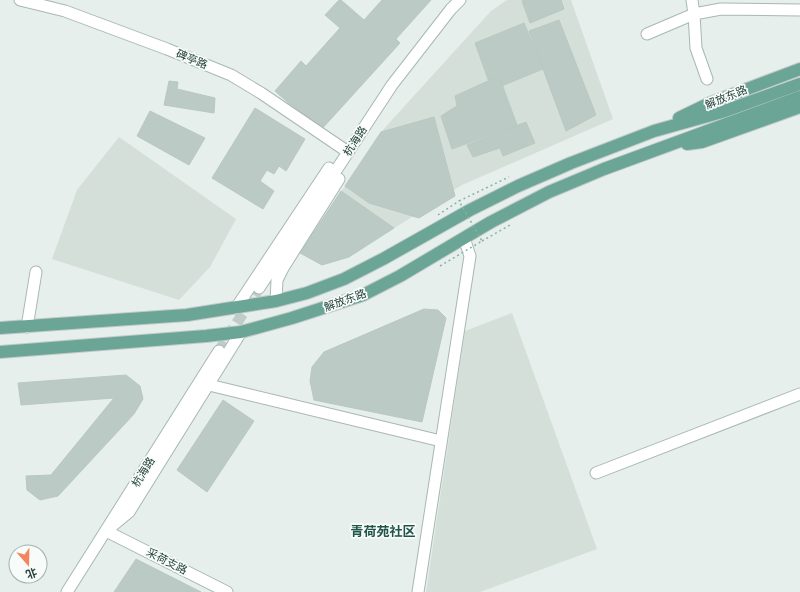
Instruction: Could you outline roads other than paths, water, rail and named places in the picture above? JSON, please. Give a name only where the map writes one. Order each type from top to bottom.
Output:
[{"type":"main road","name":"解放东路","points":[[654,131],[710,102],[800,69]]},
{"type":"main road","name":"解放东路","points":[[0,328],[187,315],[276,301],[307,293],[344,279],[383,260],[470,210],[518,186],[571,163],[654,131],[722,112],[800,84]]},
{"type":"main road","name":"解放东路","points":[[0,352],[242,332],[292,318],[363,295],[400,276],[491,222],[549,192],[660,148],[800,97]]},
{"type":"main road","name":"解放东路","points":[[660,148],[702,142],[800,107]]},
{"type":"street","name":"碑亭路","points":[[20,0],[65,11],[167,49],[231,75],[345,150]]},
{"type":"street","points":[[444,0],[451,9]]},
{"type":"street","name":"杭海路","points":[[259,288],[345,150],[451,9],[460,0]]},
{"type":"street","points":[[692,0],[696,48],[707,79]]},
{"type":"street","points":[[646,34],[694,14],[721,9],[754,5],[800,10]]},
{"type":"street","points":[[276,301],[277,280],[283,268],[370,132],[372,115]]},
{"type":"street","points":[[236,308],[345,150]]},
{"type":"street","points":[[418,592],[470,256],[464,238]]},
{"type":"street","points":[[27,327],[36,272]]},
{"type":"street","points":[[106,531],[130,512],[242,332]]},
{"type":"street","name":"杭海路","points":[[67,592],[219,351]]},
{"type":"street","points":[[209,385],[441,441]]},
{"type":"street","points":[[596,473],[800,394]]},
{"type":"street","name":"采荷支路","points":[[106,531],[227,592]]},
{"type":"tunnel","points":[[219,351],[259,288]]},
{"type":"district","name":"青荷苑社区","points":[[383,531]]}]
